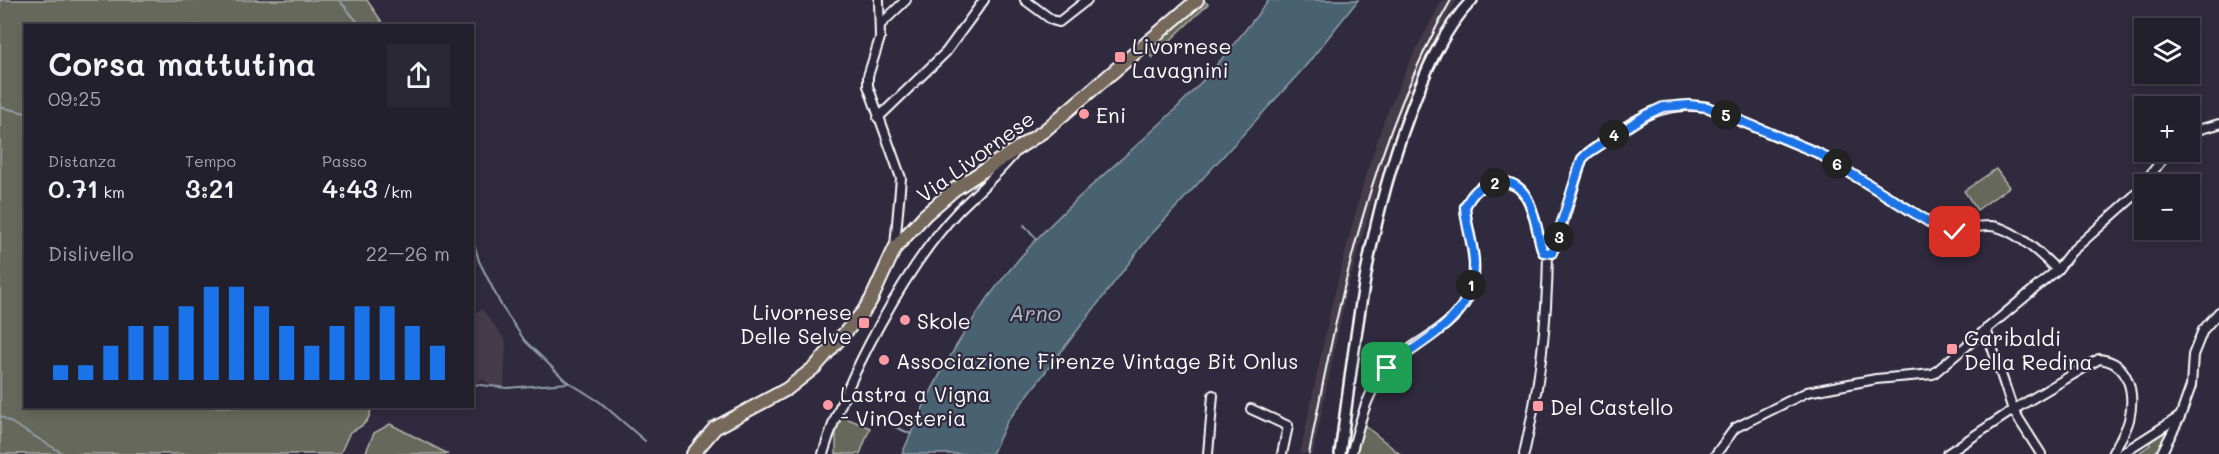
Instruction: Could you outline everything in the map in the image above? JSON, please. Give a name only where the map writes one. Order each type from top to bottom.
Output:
[{"type":"main road","name":"Via Livornese","points":[[693,454],[715,429],[787,389],[815,368],[871,300],[895,248],[924,215],[955,189],[1044,131],[1197,0]]},
{"type":"street","points":[[879,0],[881,24],[879,47],[868,76],[871,101],[901,178],[895,248]]},
{"type":"street","points":[[881,24],[906,0]]},
{"type":"street","points":[[878,118],[945,52],[984,0]]},
{"type":"street","points":[[1025,0],[1059,22],[1087,0]]},
{"type":"street","points":[[1341,454],[1362,281],[1378,206],[1416,94],[1442,40],[1473,0]]},
{"type":"street","points":[[1524,454],[1539,393],[1543,362],[1548,254],[1556,246],[1582,159],[1646,115],[1663,107],[1689,105],[1707,107],[1818,153],[1937,227],[1955,232],[1989,225],[2001,229],[2040,253],[2057,270]]},
{"type":"street","points":[[2200,129],[2219,124]]},
{"type":"street","points":[[825,454],[827,440],[879,328],[924,254],[959,210],[992,181],[1019,148]]},
{"type":"street","points":[[1716,454],[1735,428],[1785,400],[1807,392],[1876,379],[1926,376],[1956,356],[2057,270],[2071,252],[2134,196],[2160,162]]},
{"type":"street","points":[[1351,454],[1362,413],[1375,384],[1395,361],[1452,321],[1470,290],[1474,262],[1465,207],[1470,197],[1489,183],[1500,182],[1522,191],[1533,211],[1543,252],[1548,254]]},
{"type":"street","points":[[2161,454],[2180,417],[2191,386],[2193,355],[2203,330],[2219,312]]},
{"type":"street","points":[[1986,330],[2013,410],[2041,454]]},
{"type":"street","points":[[1947,454],[2013,410],[2099,359],[2111,360],[2121,367],[2128,380],[2131,394],[2128,423],[2112,454]]},
{"type":"street","points":[[1208,454],[1213,395]]},
{"type":"street","points":[[1251,410],[1288,426],[1282,454]]},
{"type":"street","points":[[2121,454],[2180,417]]},
{"type":"shaded area","points":[[1442,0],[1457,0],[1425,56],[1393,133],[1347,290],[1313,454],[1300,454],[1332,303],[1364,180],[1384,120],[1409,63]]},
{"type":"shaded area","points":[[482,309],[506,341],[504,387],[492,387],[483,379],[477,381],[474,388],[474,313]]},
{"type":"green space","points":[[0,0],[367,0],[383,24],[24,24],[24,408],[371,408],[368,420],[350,432],[340,454],[0,454]]},
{"type":"green space","points":[[1203,0],[1208,4],[1152,58],[1145,49]]},
{"type":"green space","points":[[1996,169],[2009,187],[1977,210],[1964,191]]},
{"type":"green space","points":[[841,416],[870,428],[860,454],[836,454],[836,432]]},
{"type":"green space","points":[[390,424],[448,454],[365,454],[374,433]]},
{"type":"green space","points":[[1364,425],[1400,454],[1356,454]]},
{"type":"green space","points":[[2169,429],[2157,454],[2141,454],[2140,452],[2150,445],[2149,442]]},
{"type":"water","name":"Arno","points":[[1269,0],[1358,0],[1304,68],[1149,237],[1007,422],[992,454],[902,454],[943,369],[976,316],[1013,265],[1065,210],[1192,92]]},
{"type":"waterway","points":[[339,0],[359,24]]},
{"type":"waterway","points":[[0,107],[24,113]]},
{"type":"waterway","points":[[1024,225],[1037,239]]},
{"type":"waterway","points":[[474,243],[479,261],[502,307],[525,341],[565,380],[600,402],[645,441]]},
{"type":"waterway","points":[[474,384],[507,388],[568,383]]},
{"type":"waterway","points":[[0,416],[64,454]]},
{"type":"waterway","points":[[893,426],[911,434]]},
{"type":"railway","points":[[1309,454],[1346,278],[1379,164],[1423,53],[1451,0]]},
{"type":"place","name":"Livornese Lavagnini","points":[[1120,57]]},
{"type":"place","name":"Eni","points":[[1084,114]]},
{"type":"place","name":"Skole","points":[[905,320]]},
{"type":"place","name":"Livornese Delle Selve","points":[[864,323]]},
{"type":"place","name":"Garibaldi Della Redina","points":[[1952,349]]},
{"type":"place","name":"Associazione Firenze Vintage Bit Onlus","points":[[884,360]]},
{"type":"place","name":"Lastra a Vigna - VinOsteria","points":[[828,405]]},
{"type":"place","name":"Del Castello","points":[[1538,406]]},
{"type":"route","points":[[1387,368],[1452,321],[1461,310],[1474,277],[1472,243],[1465,207],[1478,188],[1489,183],[1500,182],[1512,184],[1522,191],[1533,211],[1543,252],[1552,253],[1582,159],[1646,115],[1663,107],[1689,105],[1707,107],[1818,153],[1937,227],[1955,232]]}]
